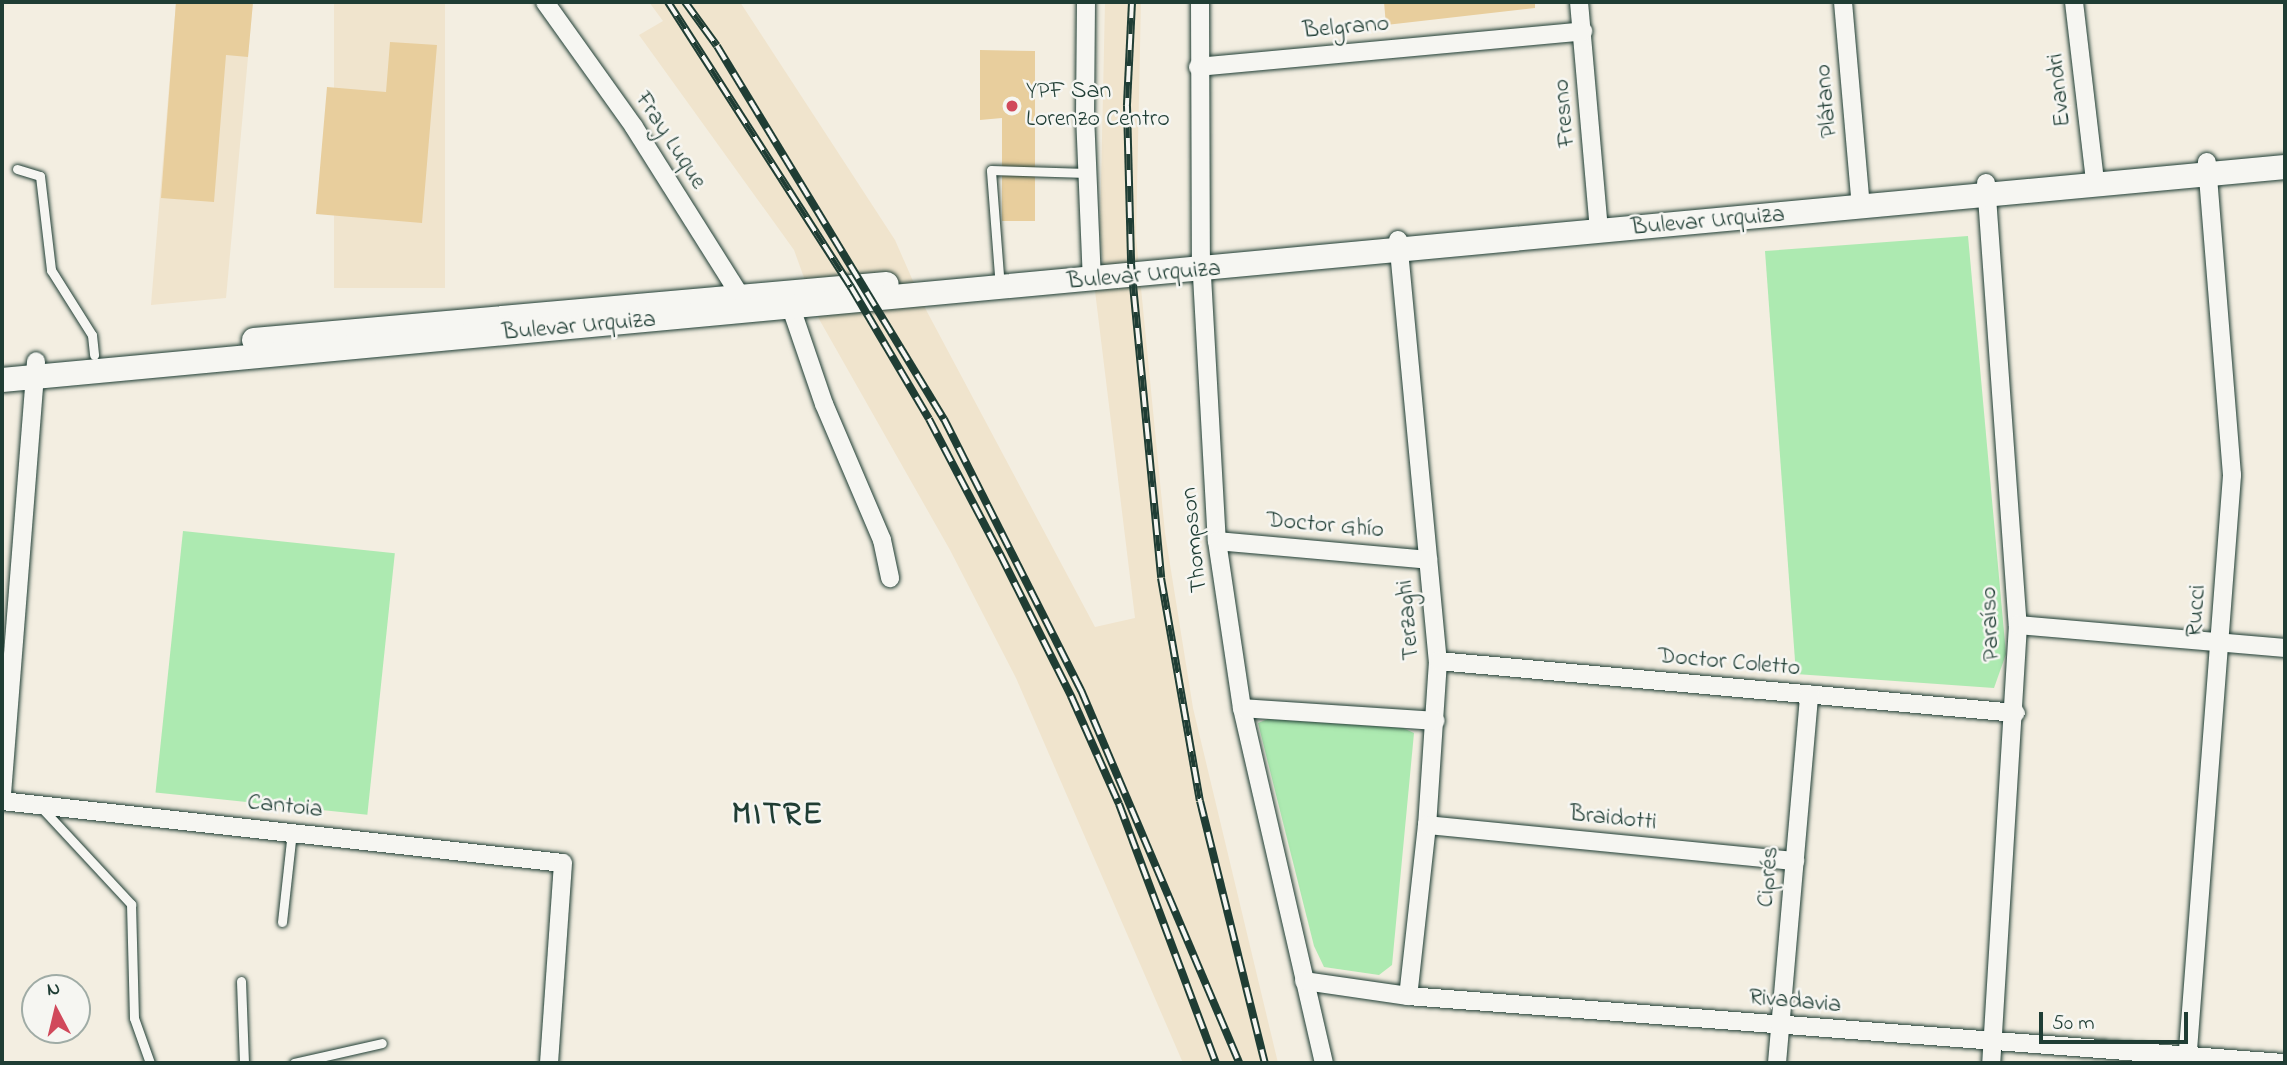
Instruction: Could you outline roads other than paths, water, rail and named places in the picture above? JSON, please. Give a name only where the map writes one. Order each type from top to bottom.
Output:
[{"type":"main road","name":"Bulevar Urquiza","points":[[2,364],[35,369],[788,298],[1201,264],[2208,168],[2285,153]]},
{"type":"main road","name":"Bulevar Urquiza","points":[[1399,245],[1598,220],[1860,195],[1986,189],[2094,173],[2285,167]]},
{"type":"main road","name":"Bulevar Urquiza","points":[[788,298],[999,275],[1091,274]]},
{"type":"main road","name":"Bulevar Urquiza","points":[[2,380],[94,355],[744,302]]},
{"type":"street","name":"Fray Luque","points":[[545,2],[634,127],[744,302]]},
{"type":"street","points":[[1087,2],[1087,173],[1091,274]]},
{"type":"street","name":"Thompson","points":[[1200,2],[1198,66],[1201,264],[1217,541],[1242,708],[1324,1063]]},
{"type":"street","name":"Fresno","points":[[1580,2],[1598,220]]},
{"type":"street","name":"Plátano","points":[[1843,2],[1860,195]]},
{"type":"street","name":"Evandri","points":[[2074,2],[2094,173]]},
{"type":"street","name":"Belgrano","points":[[1198,66],[1583,31]]},
{"type":"street","name":"Rucci","points":[[2188,1060],[2232,475],[2208,168]]},
{"type":"street","name":"Paraíso","points":[[1986,189],[2018,625],[2016,713],[1992,1063]]},
{"type":"street","name":"Terzaghi","points":[[1399,245],[1438,661],[1427,825],[1408,996]]},
{"type":"street","points":[[788,298],[824,404],[882,540],[890,578]]},
{"type":"street","points":[[2,794],[35,369]]},
{"type":"street","name":"Doctor Ghío","points":[[1217,541],[1428,560]]},
{"type":"street","points":[[2018,625],[2285,648]]},
{"type":"street","name":"Doctor Coletto","points":[[1438,661],[2016,713]]},
{"type":"street","name":"Ciprés","points":[[1777,1063],[1809,694]]},
{"type":"street","points":[[1242,708],[1436,721]]},
{"type":"street","name":"Cantoia","points":[[2,801],[563,863],[549,1063]]},
{"type":"street","name":"Braidotti","points":[[1427,825],[1794,861]]},
{"type":"street","name":"Rivadavia","points":[[1304,981],[1408,996],[2188,1060],[2283,1063]]},
{"type":"lane","points":[[17,169],[40,176],[51,270],[92,335],[94,355]]},
{"type":"lane","points":[[999,275],[991,170],[1087,173]]},
{"type":"lane","points":[[39,805],[131,904],[134,1018],[150,1063]]},
{"type":"lane","points":[[282,922],[292,832]]},
{"type":"lane","points":[[241,981],[244,1063]]},
{"type":"lane","points":[[294,1063],[382,1044]]},
{"type":"railway","points":[[668,2],[851,287],[929,419],[1000,554],[1071,696],[1119,804],[1216,1063]]},
{"type":"railway","points":[[685,2],[717,46],[944,419],[1081,690],[1239,1063]]},
{"type":"railway","points":[[1132,2],[1127,106],[1131,264],[1161,578],[1200,801],[1265,1063]]},
{"type":"place","name":"YPF San Lorenzo Centro","points":[[1012,106]]},
{"type":"district","name":"MITRE","points":[[778,816]]}]
